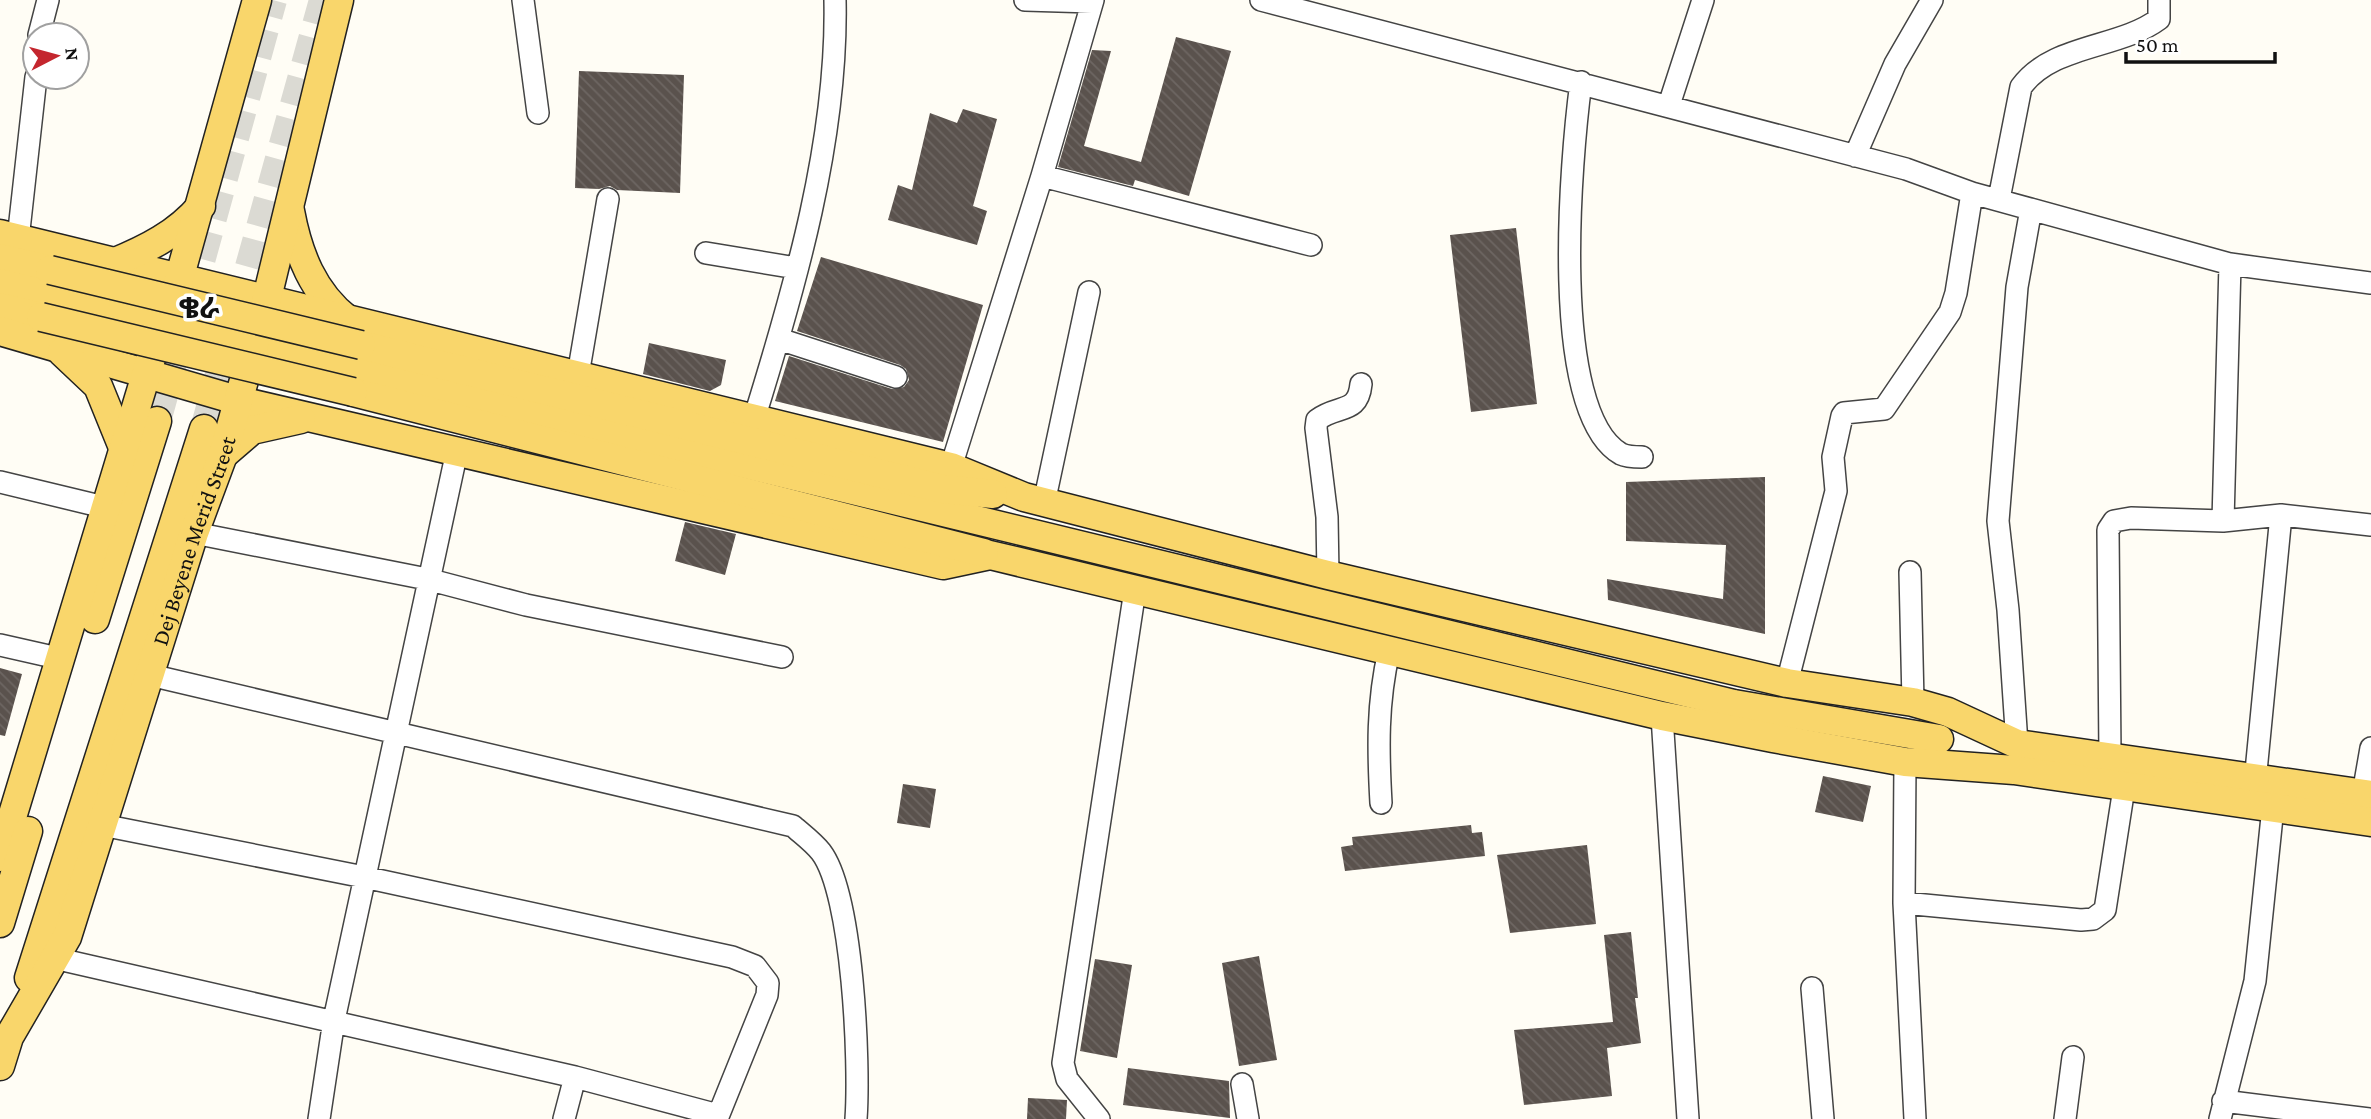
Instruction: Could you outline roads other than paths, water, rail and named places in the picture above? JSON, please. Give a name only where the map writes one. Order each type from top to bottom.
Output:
[{"type":"main road","points":[[0,857],[8,807],[62,659],[145,373],[180,279],[257,0]]},
{"type":"main road","name":"Dej Beyene Merid Street","points":[[0,1066],[9,1037],[67,937],[194,533],[223,455],[266,302],[339,0]]},
{"type":"main road","points":[[113,263],[143,251],[174,232],[201,206]]},
{"type":"main road","points":[[289,206],[296,241],[317,287],[331,307],[356,333]]},
{"type":"main road","points":[[6,244],[113,263],[180,279],[266,302],[356,333],[943,489],[1034,500]]},
{"type":"main road","points":[[6,244],[50,270],[356,333],[578,375],[951,467],[1034,500],[1328,575],[1787,683],[1913,702],[1948,712],[2015,757]]},
{"type":"main road","points":[[0,284],[165,321],[938,513],[1734,704],[1940,739],[2124,788],[2260,796],[2367,795]]},
{"type":"main road","points":[[0,307],[353,392],[990,555],[1662,716],[1905,762],[2110,756],[2371,822]]},
{"type":"main road","points":[[0,331],[240,401],[943,565],[990,555]]},
{"type":"main road","points":[[55,345],[98,386],[124,450]]},
{"type":"main road","points":[[223,455],[252,430],[271,423],[313,418]]},
{"type":"main road","points":[[0,923],[157,421]]},
{"type":"main road","points":[[9,1037],[204,429]]},
{"type":"street","points":[[43,21],[48,0]]},
{"type":"street","points":[[523,0],[538,113]]},
{"type":"street","points":[[754,419],[779,339],[829,120],[836,48],[835,0]]},
{"type":"street","points":[[951,467],[1042,176],[1093,1],[1024,0]]},
{"type":"street","points":[[1261,0],[1906,169],[1972,192],[2230,264],[2371,283]]},
{"type":"street","points":[[1670,105],[1703,0]]},
{"type":"street","points":[[1855,156],[1895,64],[1932,0]]},
{"type":"street","points":[[2000,200],[2021,86],[2028,76],[2038,69],[2101,42],[2145,29],[2158,19],[2159,0]]},
{"type":"street","points":[[1581,82],[1570,181],[1570,248],[1577,372],[1583,397],[1605,440],[1623,455],[1642,457]]},
{"type":"street","points":[[6,244],[33,91]]},
{"type":"street","points":[[1042,176],[1311,245]]},
{"type":"street","points":[[1787,683],[1836,491],[1833,457],[1842,416],[1844,413],[1884,409],[1950,312],[1956,293],[1972,192]]},
{"type":"street","points":[[578,375],[608,199]]},
{"type":"street","points":[[2015,757],[2008,611],[1998,521],[2017,287],[2031,209]]},
{"type":"street","points":[[706,253],[796,268]]},
{"type":"street","points":[[2224,521],[2230,264]]},
{"type":"street","points":[[1034,500],[1089,292]]},
{"type":"street","points":[[779,339],[896,377]]},
{"type":"street","points":[[1328,575],[1327,517],[1317,420],[1325,414],[1355,404],[1360,399],[1361,384]]},
{"type":"street","points":[[319,1119],[334,1020],[427,579],[457,451]]},
{"type":"street","points":[[0,482],[108,508]]},
{"type":"street","points":[[2281,515],[2260,796],[2255,981],[2222,1110],[2369,1119]]},
{"type":"street","points":[[2110,756],[2108,530],[2114,521],[2132,518],[2224,521],[2281,515],[2371,525]]},
{"type":"street","points":[[194,533],[427,579],[526,605],[782,657]]},
{"type":"street","points":[[1910,572],[1913,702]]},
{"type":"street","points":[[1099,1119],[1068,1079],[1063,1063],[1135,590]]},
{"type":"street","points":[[0,645],[62,659]]},
{"type":"street","points":[[1381,803],[1377,736],[1380,691],[1389,651]]},
{"type":"street","points":[[150,675],[793,826],[821,852],[837,886],[856,1015],[859,1080],[856,1119]]},
{"type":"street","points":[[1662,716],[1688,1119]]},
{"type":"street","points":[[2367,795],[2371,748]]},
{"type":"street","points":[[1905,762],[1904,903],[1915,1119]]},
{"type":"street","points":[[1904,903],[2093,919],[2105,910],[2124,788]]},
{"type":"street","points":[[54,958],[575,1077],[718,1117],[767,995],[768,983],[755,966],[732,957],[365,877],[103,825]]},
{"type":"street","points":[[1812,988],[1823,1119]]},
{"type":"street","points":[[2065,1119],[2073,1057]]},
{"type":"street","points":[[564,1119],[575,1077]]},
{"type":"street","points":[[1242,1084],[1248,1119]]},
{"type":"tunnel","points":[[157,421],[273,0]]},
{"type":"tunnel","points":[[204,429],[323,0]]},
{"type":"district","name":"ቄራ","points":[[199,307]]}]
